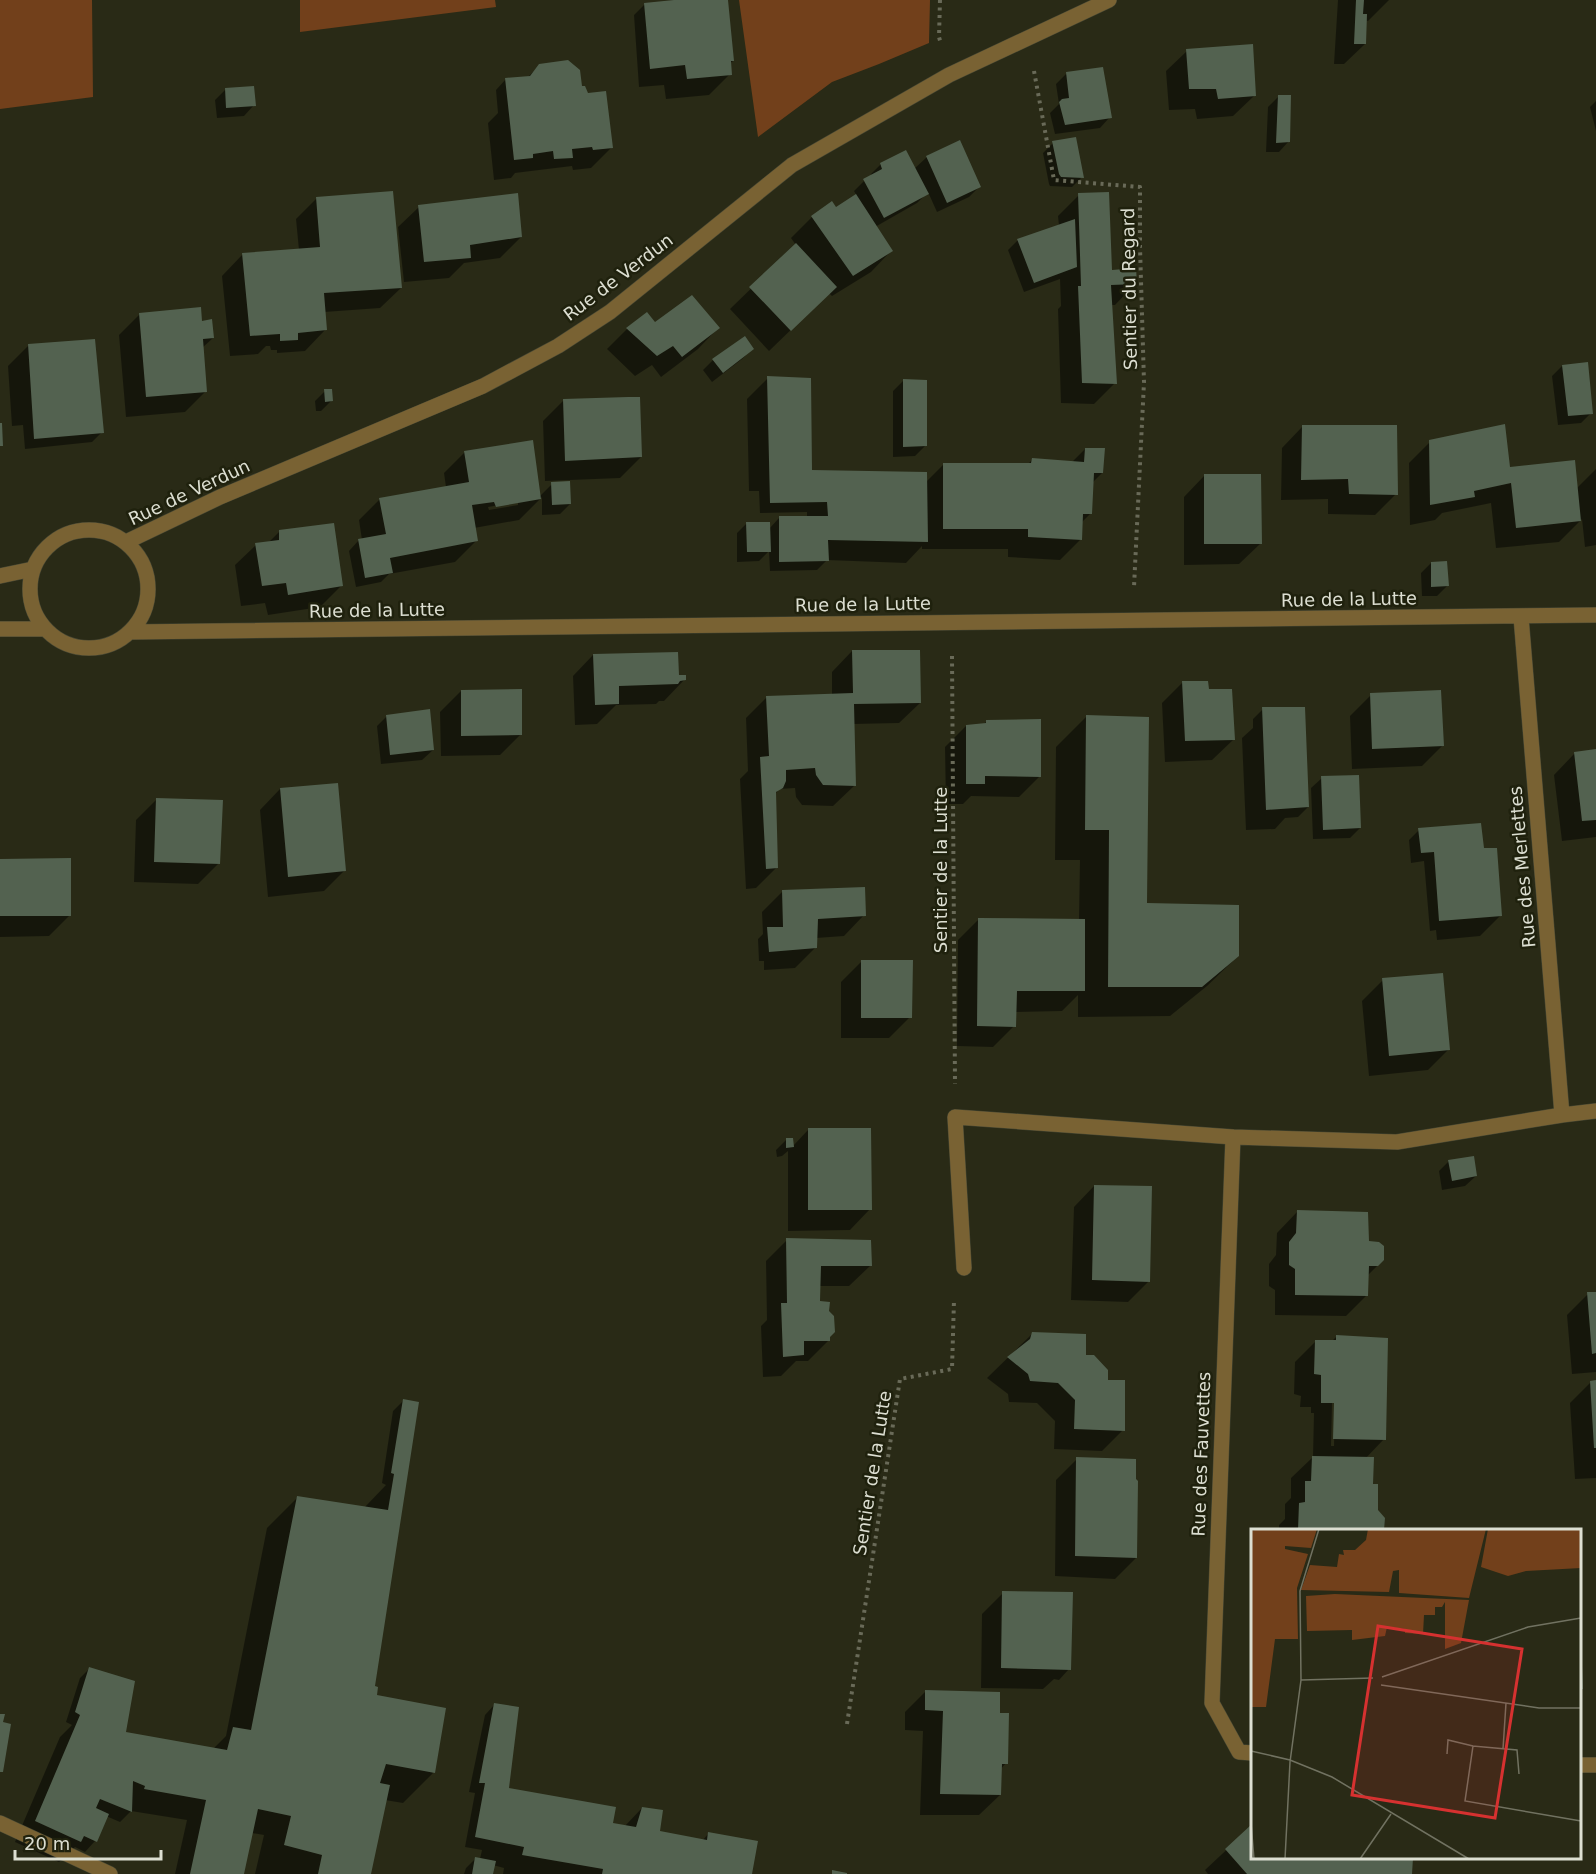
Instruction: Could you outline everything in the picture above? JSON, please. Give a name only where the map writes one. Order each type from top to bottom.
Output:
[{"type":"street","name":"Rue de Verdun","points":[[126,542],[220,497],[483,386],[558,346],[610,312],[792,165],[949,75],[1109,0]]},
{"type":"street","name":"Rue de Verdun","points":[[91,529],[109,533],[126,542],[140,557],[147,576],[148,596],[142,616],[130,632],[114,643],[96,648],[78,647],[60,641],[45,629],[30,601],[29,585],[33,569],[41,553],[55,540],[72,531],[91,529]]},
{"type":"street","points":[[0,576],[33,569]]},
{"type":"street","name":"Rue de la Lutte","points":[[130,632],[1596,615]]},
{"type":"street","name":"Rue des Merlettes","points":[[1521,616],[1562,1115]]},
{"type":"street","points":[[0,629],[45,629]]},
{"type":"street","points":[[964,1268],[955,1117],[1233,1137],[1397,1142],[1596,1111]]},
{"type":"street","name":"Rue des Fauvettes","points":[[1233,1137],[1212,1703],[1239,1752],[1251,1752]]},
{"type":"street","points":[[0,1823],[110,1874]]},
{"type":"path","points":[[940,0],[939,37],[949,75]]},
{"type":"path","name":"Sentier du Regard","points":[[1028,39],[1054,180],[1140,187],[1144,382],[1133,621]]},
{"type":"path","name":"Sentier de la Lutte","points":[[952,623],[955,1117]]},
{"type":"path","name":"Sentier de la Lutte","points":[[847,1724],[900,1379],[952,1369],[954,1293],[964,1268]]},
{"type":"shaded area","points":[[0,0],[92,0],[93,97],[0,109]]},
{"type":"shaded area","points":[[300,0],[495,0],[496,7],[300,32]]},
{"type":"shaded area","points":[[739,0],[930,0],[929,43],[832,82],[758,137]]},
{"type":"building","points":[[674,0],[728,0],[734,61],[731,61],[732,75],[687,79],[685,65],[650,69],[644,3]]},
{"type":"building","points":[[1356,0],[1364,0],[1363,14],[1367,14],[1366,44],[1354,44]]},
{"type":"building","points":[[1253,44],[1256,96],[1218,99],[1216,89],[1189,89],[1186,49]]},
{"type":"building","points":[[568,60],[580,70],[582,86],[585,86],[588,93],[606,91],[613,148],[572,149],[573,158],[554,159],[553,151],[533,154],[533,158],[514,160],[505,78],[530,76],[539,64]]},
{"type":"building","points":[[1103,67],[1112,118],[1065,125],[1059,102],[1069,98],[1066,72]]},
{"type":"building","points":[[254,86],[256,106],[226,108],[225,88]]},
{"type":"building","points":[[1278,95],[1291,95],[1290,142],[1276,143]]},
{"type":"building","points":[[1076,137],[1084,178],[1061,177],[1052,141]]},
{"type":"building","points":[[960,140],[981,187],[947,203],[926,156]]},
{"type":"building","points":[[906,150],[929,194],[884,218],[863,179],[882,169],[880,163]]},
{"type":"building","points":[[393,191],[402,288],[324,293],[327,330],[298,333],[298,340],[280,341],[280,334],[250,336],[242,253],[320,247],[316,197]]},
{"type":"building","points":[[1109,192],[1112,270],[1136,268],[1137,284],[1111,285],[1117,384],[1082,383],[1078,286],[1081,286],[1078,193]]},
{"type":"building","points":[[518,193],[522,237],[470,245],[471,258],[424,262],[418,205]]},
{"type":"building","points":[[856,194],[893,251],[853,276],[811,216],[832,201],[836,207]]},
{"type":"building","points":[[1075,219],[1077,267],[1034,283],[1017,239]]},
{"type":"building","points":[[796,243],[837,287],[791,331],[749,287]]},
{"type":"building","points":[[692,295],[720,328],[682,357],[673,346],[657,356],[626,328],[647,312],[655,322]]},
{"type":"building","points":[[201,307],[202,321],[212,319],[214,338],[203,339],[207,392],[146,397],[139,313]]},
{"type":"building","points":[[745,336],[754,349],[723,373],[712,359]]},
{"type":"building","points":[[95,339],[104,433],[34,439],[28,344]]},
{"type":"building","points":[[1588,362],[1593,414],[1568,416],[1562,365]]},
{"type":"building","points":[[767,376],[811,378],[812,470],[927,472],[928,542],[828,540],[829,561],[779,562],[779,516],[828,516],[827,502],[770,503]]},
{"type":"building","points":[[903,379],[927,380],[927,446],[903,447]]},
{"type":"building","points":[[324,389],[332,389],[333,401],[325,402]]},
{"type":"building","points":[[640,397],[642,457],[565,461],[563,399]]},
{"type":"building","points":[[0,423],[2,423],[3,446],[0,446]]},
{"type":"building","points":[[1505,424],[1510,467],[1575,460],[1581,521],[1516,528],[1511,483],[1474,491],[1475,497],[1430,505],[1429,440]]},
{"type":"building","points":[[1302,425],[1397,425],[1398,495],[1349,494],[1348,479],[1301,480]]},
{"type":"building","points":[[533,440],[541,499],[496,507],[494,502],[472,505],[478,541],[390,558],[393,573],[365,578],[358,539],[386,534],[379,498],[469,482],[464,451]]},
{"type":"building","points":[[1085,448],[1105,448],[1103,473],[1094,473],[1092,514],[1083,514],[1082,540],[1028,537],[1028,529],[943,529],[943,463],[1031,463],[1032,458],[1084,462]]},
{"type":"building","points":[[1204,474],[1261,474],[1262,544],[1204,544]]},
{"type":"building","points":[[570,481],[571,504],[552,505],[551,482]]},
{"type":"building","points":[[746,522],[770,522],[771,552],[747,552]]},
{"type":"building","points":[[334,523],[343,586],[288,595],[286,583],[262,586],[255,543],[279,540],[279,530]]},
{"type":"building","points":[[1447,561],[1449,586],[1431,587],[1431,562]]},
{"type":"building","points":[[852,650],[920,650],[921,703],[854,704],[856,786],[823,785],[816,775],[815,768],[786,770],[786,781],[783,788],[776,792],[778,868],[766,869],[760,757],[769,756],[766,696],[853,693]]},
{"type":"building","points":[[678,652],[679,675],[686,675],[686,680],[678,684],[619,686],[619,704],[595,705],[593,654]]},
{"type":"building","points":[[1182,681],[1208,681],[1209,689],[1232,689],[1235,740],[1185,741]]},
{"type":"building","points":[[522,689],[522,735],[461,736],[461,690]]},
{"type":"building","points":[[1441,690],[1444,746],[1372,749],[1370,693]]},
{"type":"building","points":[[1262,707],[1305,707],[1309,807],[1266,810]]},
{"type":"building","points":[[430,709],[434,750],[390,755],[386,715]]},
{"type":"building","points":[[1086,715],[1149,717],[1147,903],[1239,905],[1239,956],[1202,987],[1108,987],[1109,830],[1085,830]]},
{"type":"building","points":[[1041,719],[1041,777],[985,776],[985,784],[966,784],[966,725],[986,723],[986,720]]},
{"type":"building","points":[[1596,749],[1596,820],[1582,821],[1574,752]]},
{"type":"building","points":[[1359,775],[1361,828],[1323,830],[1321,776]]},
{"type":"building","points":[[338,783],[346,871],[288,877],[280,788]]},
{"type":"building","points":[[156,798],[223,800],[220,864],[154,862]]},
{"type":"building","points":[[1481,823],[1484,848],[1497,848],[1502,916],[1439,921],[1434,852],[1421,853],[1418,828]]},
{"type":"building","points":[[71,858],[71,916],[0,916],[0,859]]},
{"type":"building","points":[[865,887],[866,916],[818,919],[817,948],[769,952],[767,927],[783,927],[782,890]]},
{"type":"building","points":[[978,918],[1085,919],[1085,991],[1017,991],[1016,1027],[977,1026]]},
{"type":"building","points":[[861,960],[913,960],[912,1018],[861,1018]]},
{"type":"building","points":[[1443,973],[1450,1050],[1389,1056],[1382,978]]},
{"type":"building","points":[[808,1128],[871,1128],[872,1210],[808,1210]]},
{"type":"building","points":[[786,1138],[793,1138],[794,1147],[786,1148]]},
{"type":"building","points":[[1474,1156],[1477,1176],[1452,1181],[1448,1160]]},
{"type":"building","points":[[1094,1185],[1152,1186],[1150,1282],[1092,1280]]},
{"type":"building","points":[[1297,1210],[1368,1212],[1369,1241],[1379,1242],[1384,1246],[1384,1260],[1378,1266],[1369,1266],[1368,1296],[1295,1295],[1295,1269],[1289,1265],[1289,1242],[1296,1233]]},
{"type":"building","points":[[786,1238],[871,1240],[872,1266],[821,1266],[820,1301],[830,1302],[829,1311],[834,1316],[835,1332],[830,1337],[830,1341],[804,1341],[804,1355],[783,1357],[781,1303],[787,1303]]},
{"type":"building","points":[[1587,1292],[1596,1292],[1596,1353],[1592,1354]]},
{"type":"building","points":[[1032,1332],[1086,1334],[1086,1355],[1094,1355],[1108,1370],[1108,1380],[1125,1380],[1125,1431],[1074,1429],[1075,1400],[1058,1383],[1030,1381],[1028,1374],[1007,1357],[1030,1339]]},
{"type":"building","points":[[1336,1335],[1388,1338],[1386,1440],[1333,1439],[1334,1403],[1321,1403],[1321,1375],[1314,1374],[1315,1340],[1336,1340]]},
{"type":"building","points":[[1596,1380],[1596,1448],[1594,1448],[1590,1381]]},
{"type":"building","points":[[403,1399],[419,1402],[375,1686],[378,1687],[377,1695],[446,1708],[435,1773],[386,1764],[380,1783],[390,1785],[371,1874],[318,1874],[322,1855],[284,1845],[291,1816],[258,1809],[244,1874],[190,1874],[206,1800],[144,1789],[145,1786],[133,1781],[132,1812],[100,1799],[96,1808],[109,1814],[97,1842],[84,1836],[81,1842],[35,1821],[80,1715],[75,1712],[89,1667],[135,1681],[126,1732],[227,1750],[233,1727],[251,1730],[297,1496],[388,1510],[394,1474],[391,1473]]},
{"type":"building","points":[[1312,1456],[1374,1457],[1373,1484],[1378,1484],[1378,1510],[1385,1518],[1384,1529],[1298,1529],[1299,1503],[1305,1502],[1305,1481],[1311,1481]]},
{"type":"building","points":[[1076,1457],[1136,1459],[1137,1558],[1075,1556]]},
{"type":"building","points":[[1002,1591],[1073,1592],[1071,1670],[1001,1668]]},
{"type":"building","points":[[1581,1643],[1583,1689],[1581,1689]]},
{"type":"building","points":[[925,1690],[1000,1692],[1000,1713],[1009,1713],[1008,1764],[1002,1764],[1001,1795],[940,1794],[943,1711],[925,1710]]},
{"type":"building","points":[[494,1703],[519,1707],[509,1788],[616,1807],[613,1823],[636,1827],[642,1807],[663,1810],[660,1831],[707,1840],[708,1832],[758,1841],[752,1874],[602,1874],[603,1869],[522,1855],[524,1847],[475,1837],[485,1783],[479,1783]]},
{"type":"building","points":[[0,1714],[5,1714],[3,1722],[11,1724],[3,1772],[0,1772]]},
{"type":"building","points":[[1251,1825],[1251,1859],[1413,1859],[1412,1874],[1247,1874],[1225,1849]]},
{"type":"building","points":[[475,1857],[496,1861],[493,1874],[472,1874]]},
{"type":"building","points":[[832,1870],[847,1873],[847,1874],[832,1874]]}]
